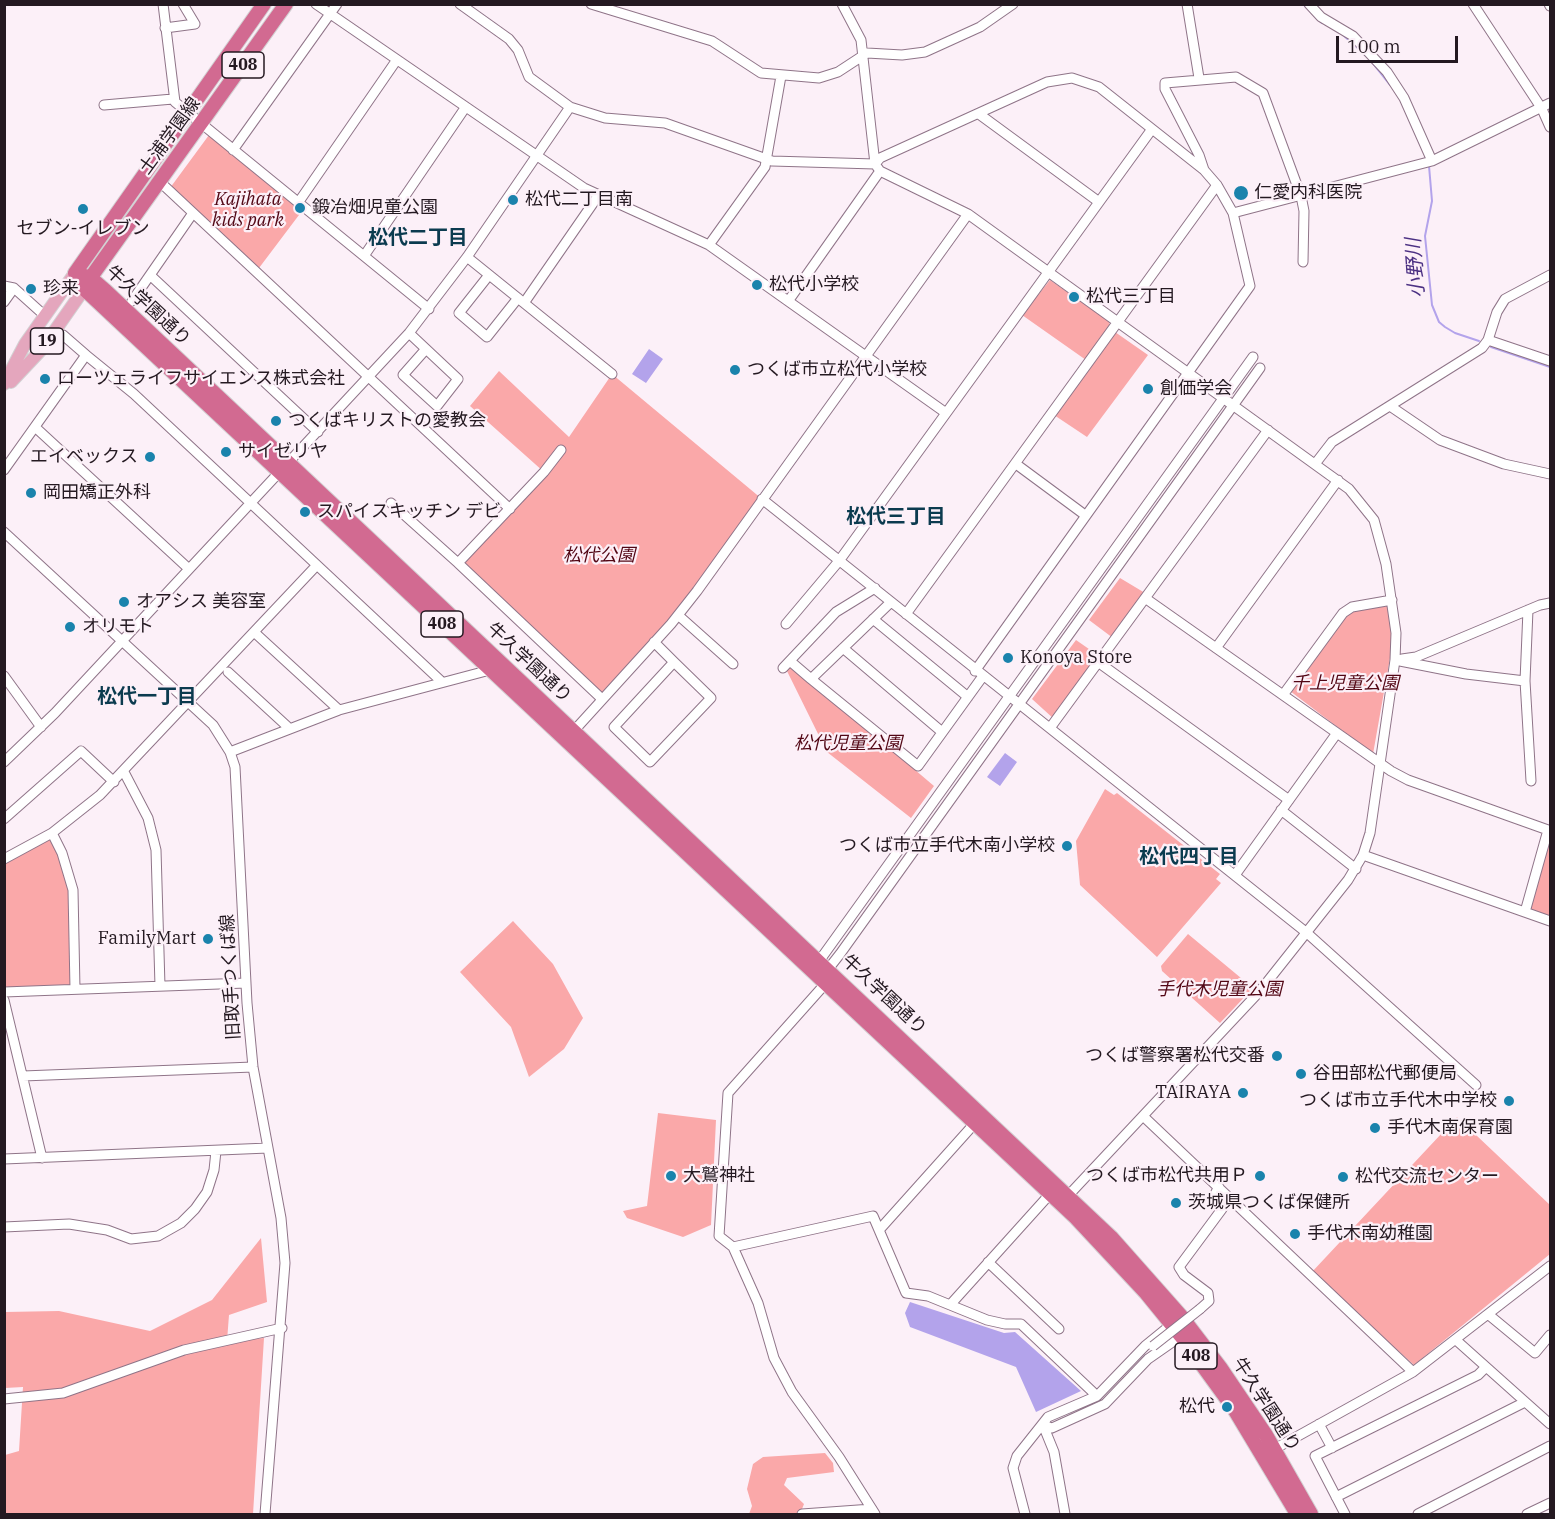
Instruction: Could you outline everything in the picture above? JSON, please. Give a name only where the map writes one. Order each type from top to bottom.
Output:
[{"type":"highway","name":"土浦学園線","points":[[87,283],[286,4]]},
{"type":"highway","name":"土浦学園線","points":[[75,273],[188,114],[261,6]]},
{"type":"highway","name":"牛久学園通り","points":[[75,273],[821,966],[1060,1198],[1172,1324],[1269,1452],[1311,1515]]},
{"type":"highway","name":"牛久学園通り","points":[[284,468],[490,670],[570,734]]},
{"type":"highway","name":"牛久学園通り","points":[[821,966],[826,983],[975,1123],[1129,1256],[1181,1316],[1232,1384],[1269,1452],[1297,1515]]},
{"type":"main road","name":"19","points":[[4,384],[44,315],[75,273]]},
{"type":"main road","name":"19","points":[[4,388],[42,349],[87,283]]},
{"type":"street","points":[[163,4],[173,99],[201,125],[429,309]]},
{"type":"street","points":[[165,28],[195,24],[183,4]]},
{"type":"street","points":[[316,4],[537,158],[598,196],[709,245],[946,413]]},
{"type":"street","points":[[233,150],[337,4]]},
{"type":"street","points":[[460,4],[509,39],[518,50],[529,77],[570,107],[605,118],[665,123],[766,160],[877,168],[968,214],[1338,480],[1360,500],[1374,520],[1382,544],[1392,600],[1396,633],[1395,660],[1370,833],[1356,869],[1260,991],[1143,1116],[1060,1198],[988,1262],[950,1305]]},
{"type":"street","points":[[591,4],[712,41],[760,73],[819,78],[829,75],[861,56],[926,52],[980,27],[1013,4]]},
{"type":"street","points":[[842,4],[861,40],[861,56],[877,168]]},
{"type":"street","points":[[1187,4],[1199,78]]},
{"type":"street","points":[[1310,4],[1321,17],[1353,36],[1387,72],[1404,98],[1432,161]]},
{"type":"street","points":[[1473,4],[1546,106],[1551,127]]},
{"type":"street","points":[[298,202],[396,61]]},
{"type":"street","points":[[709,245],[765,167],[781,76]]},
{"type":"street","points":[[1204,170],[1199,154],[1165,89],[1165,83],[1199,78],[1236,77],[1263,93],[1301,196],[1304,211],[1303,262]]},
{"type":"street","points":[[789,300],[877,168],[880,158],[1047,82],[1072,78],[1084,80],[1099,87],[1204,170],[1217,185],[1233,213],[1251,286],[1085,515],[979,674],[968,697],[918,766],[811,679],[787,664],[836,612],[875,588]]},
{"type":"street","points":[[104,105],[173,99]]},
{"type":"street","points":[[1233,213],[1432,161],[1546,106]]},
{"type":"street","points":[[4,762],[41,727],[409,333],[467,257],[570,107]]},
{"type":"street","points":[[364,256],[465,108]]},
{"type":"street","points":[[980,114],[1099,202]]},
{"type":"street","points":[[786,624],[839,561],[1152,129]]},
{"type":"street","points":[[159,181],[510,509]]},
{"type":"street","points":[[906,614],[1217,185]]},
{"type":"street","points":[[489,274],[459,313],[487,337],[521,301],[598,196]]},
{"type":"street","points":[[132,301],[194,213]]},
{"type":"street","points":[[570,734],[678,615],[968,214]]},
{"type":"street","points":[[467,257],[612,374]]},
{"type":"street","points":[[150,275],[318,432]]},
{"type":"street","points":[[1316,464],[1332,442],[1482,348],[1488,340],[1497,312],[1505,299],[1551,275]]},
{"type":"street","points":[[4,302],[9,287],[44,315]]},
{"type":"street","points":[[409,333],[458,379],[437,406],[404,375],[426,349]]},
{"type":"street","points":[[63,335],[134,394],[442,682]]},
{"type":"street","points":[[1488,340],[1551,361]]},
{"type":"street","points":[[4,470],[86,354]]},
{"type":"street","points":[[821,966],[1009,695],[1253,357]]},
{"type":"street","points":[[821,966],[1019,703],[1260,368]]},
{"type":"street","points":[[1389,406],[1440,440],[1504,464],[1551,474]]},
{"type":"street","points":[[36,427],[189,569]]},
{"type":"street","points":[[1050,728],[1268,430]]},
{"type":"street","points":[[458,563],[510,509],[561,450]]},
{"type":"street","points":[[1016,464],[1085,515]]},
{"type":"street","points":[[1216,648],[1338,480]]},
{"type":"street","points":[[762,499],[1307,933],[1476,1085]]},
{"type":"street","points":[[391,503],[602,699]]},
{"type":"street","name":"旧取手つくば線","points":[[4,532],[213,725],[230,752],[237,773],[246,983],[253,1067],[281,1218],[285,1263],[282,1328],[265,1515]]},
{"type":"street","points":[[4,859],[52,833],[114,782],[317,565]]},
{"type":"street","points":[[1145,598],[1380,764],[1408,780],[1550,827],[1525,912]]},
{"type":"street","points":[[1283,695],[1343,613],[1352,607],[1392,600]]},
{"type":"street","points":[[811,679],[891,602]]},
{"type":"street","points":[[1395,660],[1416,657],[1528,610],[1551,603]]},
{"type":"street","points":[[1528,610],[1526,681],[1531,781]]},
{"type":"street","points":[[678,615],[732,664]]},
{"type":"street","points":[[873,619],[968,697]]},
{"type":"street","points":[[254,632],[339,710]]},
{"type":"street","points":[[654,642],[711,698],[650,762],[614,727],[674,662]]},
{"type":"street","points":[[843,648],[942,732]]},
{"type":"street","points":[[1395,660],[1466,674],[1526,681]]},
{"type":"street","points":[[1098,662],[1289,800]]},
{"type":"street","points":[[230,752],[339,710],[490,670]]},
{"type":"street","points":[[228,672],[289,728]]},
{"type":"street","points":[[4,676],[41,727]]},
{"type":"street","points":[[1235,875],[1337,733]]},
{"type":"street","points":[[4,819],[81,751],[114,782]]},
{"type":"street","points":[[124,772],[148,818],[156,850],[160,986]]},
{"type":"street","points":[[1281,810],[1356,869]]},
{"type":"street","points":[[52,833],[62,854],[73,891],[75,989]]},
{"type":"street","points":[[1363,855],[1551,921]]},
{"type":"street","points":[[4,992],[246,983]]},
{"type":"street","points":[[826,983],[728,1093],[719,1236],[733,1247],[758,1303],[774,1358],[792,1392],[874,1512]]},
{"type":"street","points":[[4,1000],[42,1158]]},
{"type":"street","points":[[23,1076],[253,1067]]},
{"type":"street","points":[[1143,1116],[1413,1372]]},
{"type":"street","points":[[880,1229],[975,1123]]},
{"type":"street","points":[[4,1159],[268,1149]]},
{"type":"street","points":[[4,1227],[69,1224],[107,1230],[131,1239],[158,1236],[181,1223],[207,1192],[214,1170],[216,1151]]},
{"type":"street","points":[[1043,1425],[1102,1398],[1153,1347],[1209,1301],[1209,1293],[1184,1275],[1179,1267],[1222,1209],[1216,1192],[1220,1187]]},
{"type":"street","points":[[733,1247],[873,1216],[906,1293],[928,1296],[987,1320],[1005,1324],[1021,1324],[1097,1396]]},
{"type":"street","points":[[988,1262],[1059,1329]]},
{"type":"street","points":[[1269,1452],[1413,1372],[1551,1266]]},
{"type":"street","points":[[1489,1315],[1534,1353],[1551,1335]]},
{"type":"street","points":[[1025,1515],[1013,1468],[1017,1456],[1048,1417],[1097,1396],[1145,1346],[1172,1324]]},
{"type":"street","points":[[4,1400],[63,1393],[176,1352],[282,1328]]},
{"type":"street","points":[[1043,1425],[1052,1428],[1105,1404],[1148,1359],[1181,1336]]},
{"type":"street","points":[[1456,1340],[1551,1424]]},
{"type":"street","points":[[1345,1515],[1315,1456],[1478,1375],[1486,1367]]},
{"type":"street","points":[[1336,1497],[1525,1402]]},
{"type":"street","points":[[1320,1424],[1332,1448]]},
{"type":"street","points":[[1043,1425],[1054,1452],[1065,1515]]},
{"type":"street","points":[[1418,1515],[1551,1446]]},
{"type":"street","points":[[1527,1515],[1551,1503]]},
{"type":"street","points":[[802,1515],[874,1512]]},
{"type":"green space","name":"Kajihata kids park","points":[[209,135],[302,211],[259,268],[170,188]]},
{"type":"green space","points":[[1050,280],[1109,321],[1110,326],[1086,360],[1022,315]]},
{"type":"green space","points":[[1115,332],[1148,355],[1087,437],[1054,415]]},
{"type":"green space","name":"松代公園","points":[[499,371],[569,437],[612,374],[762,499],[697,591],[602,699],[458,563],[544,472],[470,406]]},
{"type":"green space","points":[[1120,578],[1145,593],[1113,638],[1089,620]]},
{"type":"green space","name":"千上児童公園","points":[[1388,606],[1393,641],[1373,754],[1290,691],[1345,614],[1357,609]]},
{"type":"green space","points":[[1076,640],[1099,656],[1054,719],[1032,699]]},
{"type":"green space","name":"松代児童公園","points":[[790,664],[934,786],[911,818],[827,752],[786,669]]},
{"type":"green space","points":[[1105,789],[1114,795],[1117,793],[1220,874],[1216,879],[1221,883],[1157,957],[1080,885],[1076,841]]},
{"type":"green space","points":[[52,833],[69,874],[75,989],[5,992],[5,859]]},
{"type":"green space","points":[[1550,835],[1550,917],[1527,910]]},
{"type":"green space","points":[[513,921],[553,964],[583,1018],[564,1049],[529,1077],[511,1027],[460,972]]},
{"type":"green space","name":"手代木児童公園","points":[[1188,934],[1253,988],[1220,1023],[1162,971],[1161,966]]},
{"type":"green space","points":[[658,1113],[716,1120],[711,1225],[683,1237],[627,1218],[623,1211],[647,1206]]},
{"type":"green space","points":[[1457,1117],[1550,1205],[1550,1254],[1414,1365],[1311,1273]]},
{"type":"green space","points":[[261,1238],[267,1302],[229,1315],[227,1341],[264,1338],[253,1514],[5,1514],[5,1455],[19,1451],[23,1387],[5,1388],[5,1312],[59,1311],[150,1331],[212,1300]]},
{"type":"green space","points":[[825,1453],[833,1463],[834,1472],[787,1478],[784,1485],[804,1504],[800,1514],[749,1514],[752,1506],[747,1489],[753,1464],[763,1457]]},
{"type":"shaded area","points":[[649,349],[663,359],[646,383],[632,374]]},
{"type":"shaded area","points":[[1005,753],[1017,762],[1000,786],[987,777]]},
{"type":"shaded area","points":[[910,1302],[1004,1333],[1015,1332],[1081,1391],[1036,1412],[1016,1367],[910,1327],[905,1313]]},
{"type":"waterway","name":"小野川","points":[[1303,4],[1322,23]]},
{"type":"waterway","name":"小野川","points":[[1343,35],[1361,51]]},
{"type":"waterway","name":"小野川","points":[[1371,61],[1390,85]]},
{"type":"waterway","name":"小野川","points":[[1429,166],[1432,201],[1425,236],[1432,305],[1439,322],[1445,327],[1479,341]]},
{"type":"waterway","name":"小野川","points":[[1491,347],[1550,367]]},
{"type":"place","name":"仁愛内科医院","points":[[1241,193]]},
{"type":"place","name":"松代二丁目南","points":[[513,200]]},
{"type":"place","name":"鍛冶畑児童公園","points":[[300,208]]},
{"type":"place","name":"セブン-イレブン","points":[[83,209]]},
{"type":"place","name":"松代小学校","points":[[757,285]]},
{"type":"place","name":"珍来","points":[[31,289]]},
{"type":"place","name":"松代三丁目","points":[[1074,297]]},
{"type":"place","name":"つくば市立松代小学校","points":[[735,370]]},
{"type":"place","name":"ローツェライフサイエンス株式会社","points":[[45,379]]},
{"type":"place","name":"創価学会","points":[[1148,389]]},
{"type":"place","name":"つくばキリストの愛教会","points":[[276,421]]},
{"type":"place","name":"サイゼリヤ","points":[[226,452]]},
{"type":"place","name":"エイベックス","points":[[150,457]]},
{"type":"place","name":"岡田矯正外科","points":[[31,493]]},
{"type":"place","name":"スパイスキッチン デビ","points":[[305,512]]},
{"type":"place","name":"オアシス 美容室","points":[[124,602]]},
{"type":"place","name":"オリモト","points":[[70,627]]},
{"type":"place","name":"Konoya Store","points":[[1008,658]]},
{"type":"place","name":"つくば市立手代木南小学校","points":[[1067,846]]},
{"type":"place","name":"FamilyMart","points":[[208,939]]},
{"type":"place","name":"つくば警察署松代交番","points":[[1277,1056]]},
{"type":"place","name":"谷田部松代郵便局","points":[[1301,1074]]},
{"type":"place","name":"TAIRAYA","points":[[1243,1093]]},
{"type":"place","name":"つくば市立手代木中学校","points":[[1509,1101]]},
{"type":"place","name":"手代木南保育園","points":[[1375,1128]]},
{"type":"place","name":"大鷲神社","points":[[671,1176]]},
{"type":"place","name":"つくば市松代共用Ｐ","points":[[1260,1176]]},
{"type":"place","name":"松代交流センター","points":[[1343,1177]]},
{"type":"place","name":"茨城県つくば保健所","points":[[1176,1203]]},
{"type":"place","name":"手代木南幼稚園","points":[[1295,1234]]},
{"type":"place","name":"松代","points":[[1227,1407]]},
{"type":"district","name":"松代二丁目","points":[[418,238]]},
{"type":"district","name":"松代三丁目","points":[[896,517]]},
{"type":"district","name":"松代一丁目","points":[[147,697]]},
{"type":"district","name":"松代四丁目","points":[[1189,857]]}]
